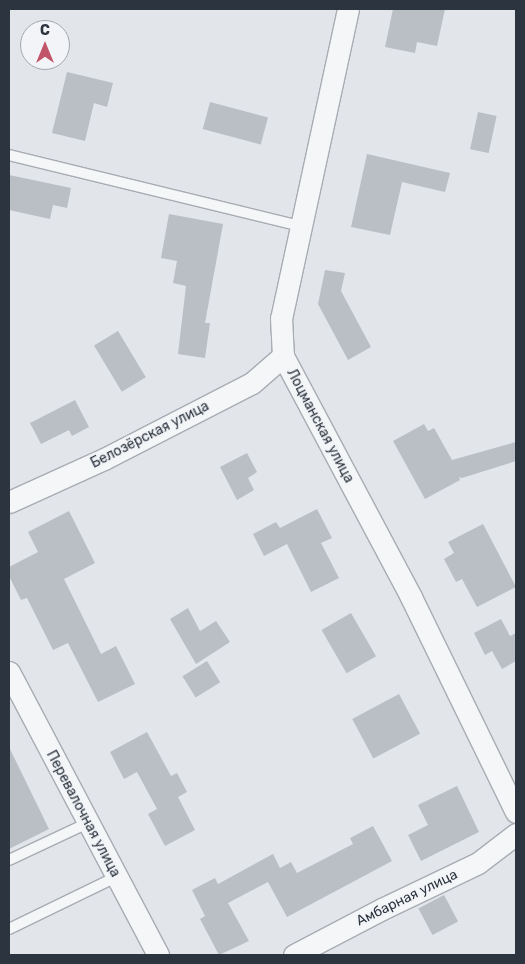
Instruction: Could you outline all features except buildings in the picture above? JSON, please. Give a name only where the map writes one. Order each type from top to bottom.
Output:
[{"type":"street","name":"Лоцманская улица","points":[[348,9],[281,318],[283,356],[411,597],[516,812]]},
{"type":"street","name":"Белозёрская улица","points":[[9,502],[104,459],[252,384],[283,356]]},
{"type":"street","name":"Перевалочная улица","points":[[9,672],[158,955]]},
{"type":"street","name":"Амбарная улица","points":[[294,955],[382,909],[478,863],[516,834]]},
{"type":"lane","points":[[9,155],[300,226]]},
{"type":"lane","points":[[9,860],[88,822]]},
{"type":"lane","points":[[9,928],[116,877]]}]
